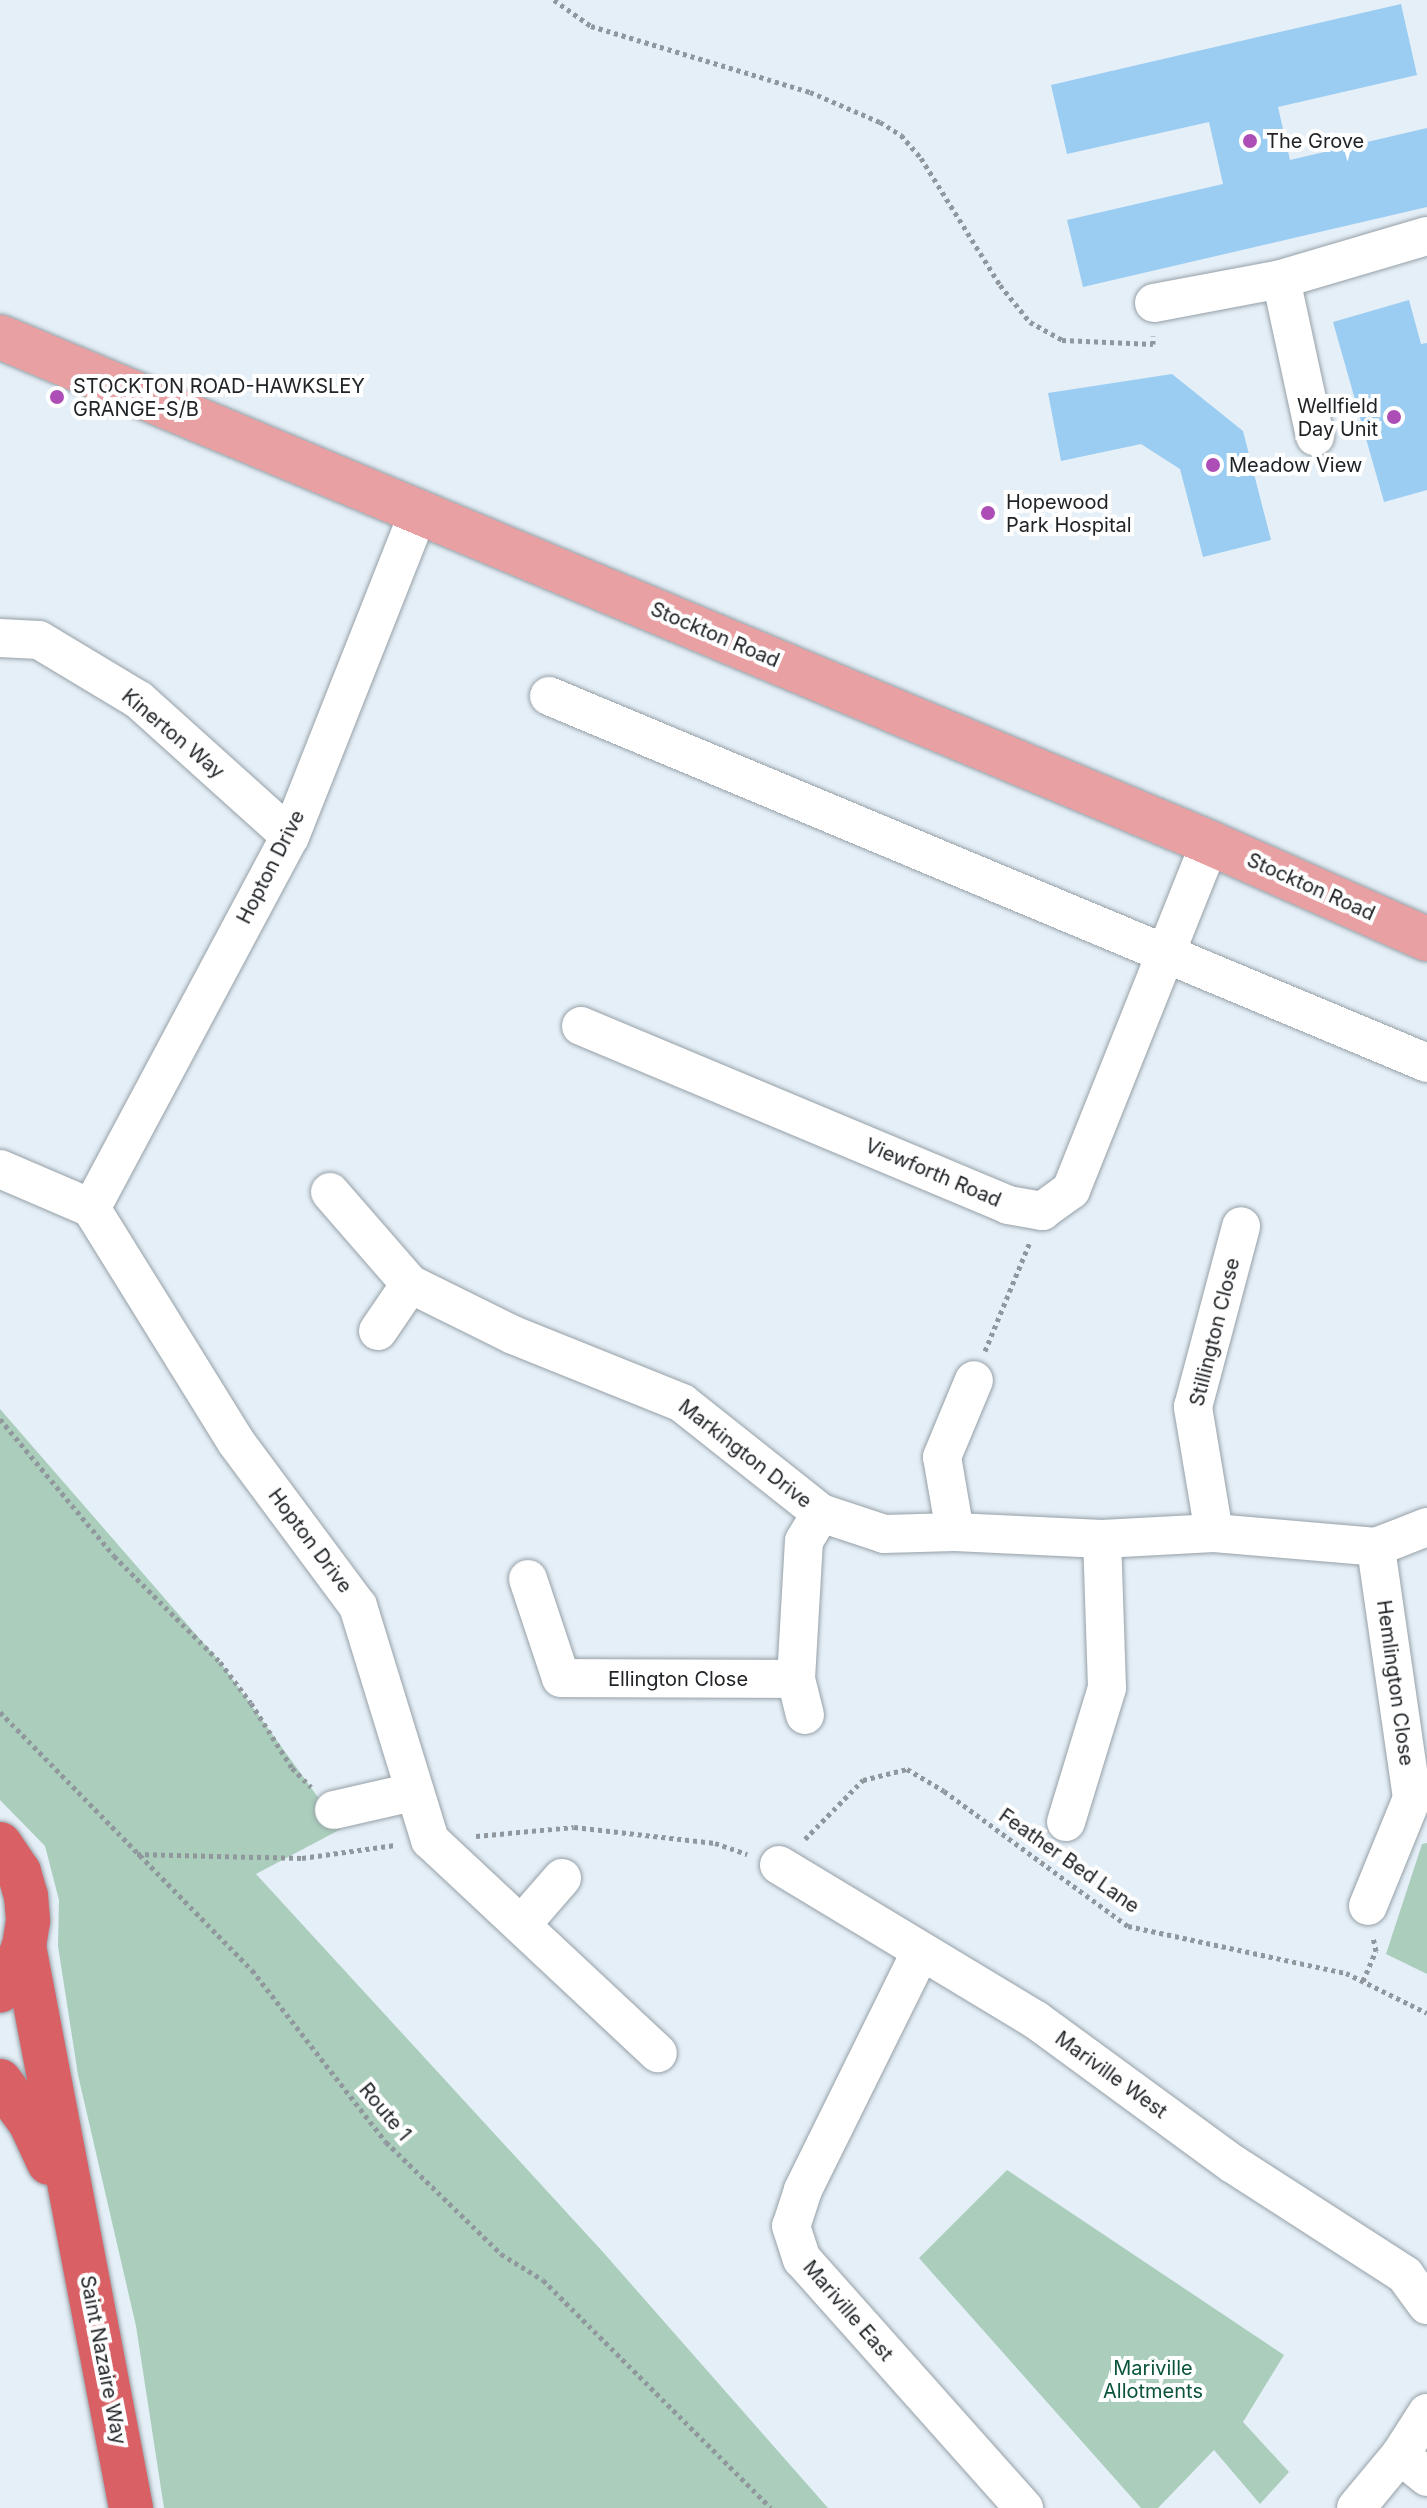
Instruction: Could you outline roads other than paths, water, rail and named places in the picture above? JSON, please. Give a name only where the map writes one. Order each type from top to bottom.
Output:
[{"type":"highway","name":"Saint Nazaire Way","points":[[0,1844],[19,1872],[26,1896],[24,1946],[72,2213],[107,2367],[131,2508]]},
{"type":"highway","name":"Saint Nazaire Way","points":[[0,1990],[14,1971],[24,1946]]},
{"type":"highway","name":"Saint Nazaire Way","points":[[0,2081],[30,2122],[72,2213]]},
{"type":"main road","name":"Stockton Road","points":[[0,337],[1210,843],[1427,939]]},
{"type":"street","points":[[1154,303],[1281,279],[1427,236]]},
{"type":"street","points":[[1281,279],[1315,436]]},
{"type":"street","name":"Hopton Drive","points":[[419,511],[290,836],[91,1208],[236,1442],[358,1606],[430,1840],[658,2053]]},
{"type":"street","name":"Kinerton Way","points":[[0,638],[39,640],[139,700],[290,836]]},
{"type":"street","points":[[549,696],[1166,957],[1427,1063]]},
{"type":"street","points":[[1166,957],[1210,843]]},
{"type":"street","name":"Viewforth Road","points":[[581,1026],[1008,1205],[1042,1211],[1071,1190],[1166,957]]},
{"type":"street","points":[[0,1169],[91,1208]]},
{"type":"street","name":"Markington Drive","points":[[330,1192],[410,1284],[513,1335],[682,1403],[821,1513],[884,1534],[955,1532],[1102,1539],[1214,1533],[1376,1547],[1427,1527]]},
{"type":"street","name":"Stillington Close","points":[[1214,1533],[1193,1407],[1241,1226]]},
{"type":"street","points":[[378,1331],[410,1284]]},
{"type":"street","points":[[955,1532],[942,1457],[974,1380]]},
{"type":"street","points":[[805,1715],[796,1679],[804,1541],[821,1513]]},
{"type":"street","points":[[1066,1822],[1107,1688],[1102,1539]]},
{"type":"street","name":"Hemlington Close","points":[[1368,1906],[1412,1798],[1376,1547]]},
{"type":"street","name":"Ellington Close","points":[[528,1579],[561,1678],[796,1679]]},
{"type":"street","points":[[334,1810],[413,1792]]},
{"type":"street","name":"Mariville West","points":[[779,1865],[1025,2012],[1233,2164],[1405,2275],[1427,2305]]},
{"type":"street","points":[[522,1924],[562,1878]]},
{"type":"street","name":"Mariville East","points":[[921,1951],[810,2176],[791,2226],[802,2259],[1024,2508]]},
{"type":"street","points":[[1356,2508],[1414,2466],[1427,2413]]},
{"type":"place","name":"The Grove","points":[[1250,141]]},
{"type":"place","name":"STOCKTON ROAD-HAWKSLEY GRANGE-S/B","points":[[57,397]]},
{"type":"place","name":"Wellfield Day Unit","points":[[1394,417]]},
{"type":"place","name":"Meadow View","points":[[1213,465]]},
{"type":"place","name":"Hopewood Park Hospital","points":[[988,513]]},
{"type":"park label","name":"Mariville Allotments","points":[[1153,2380]]}]
